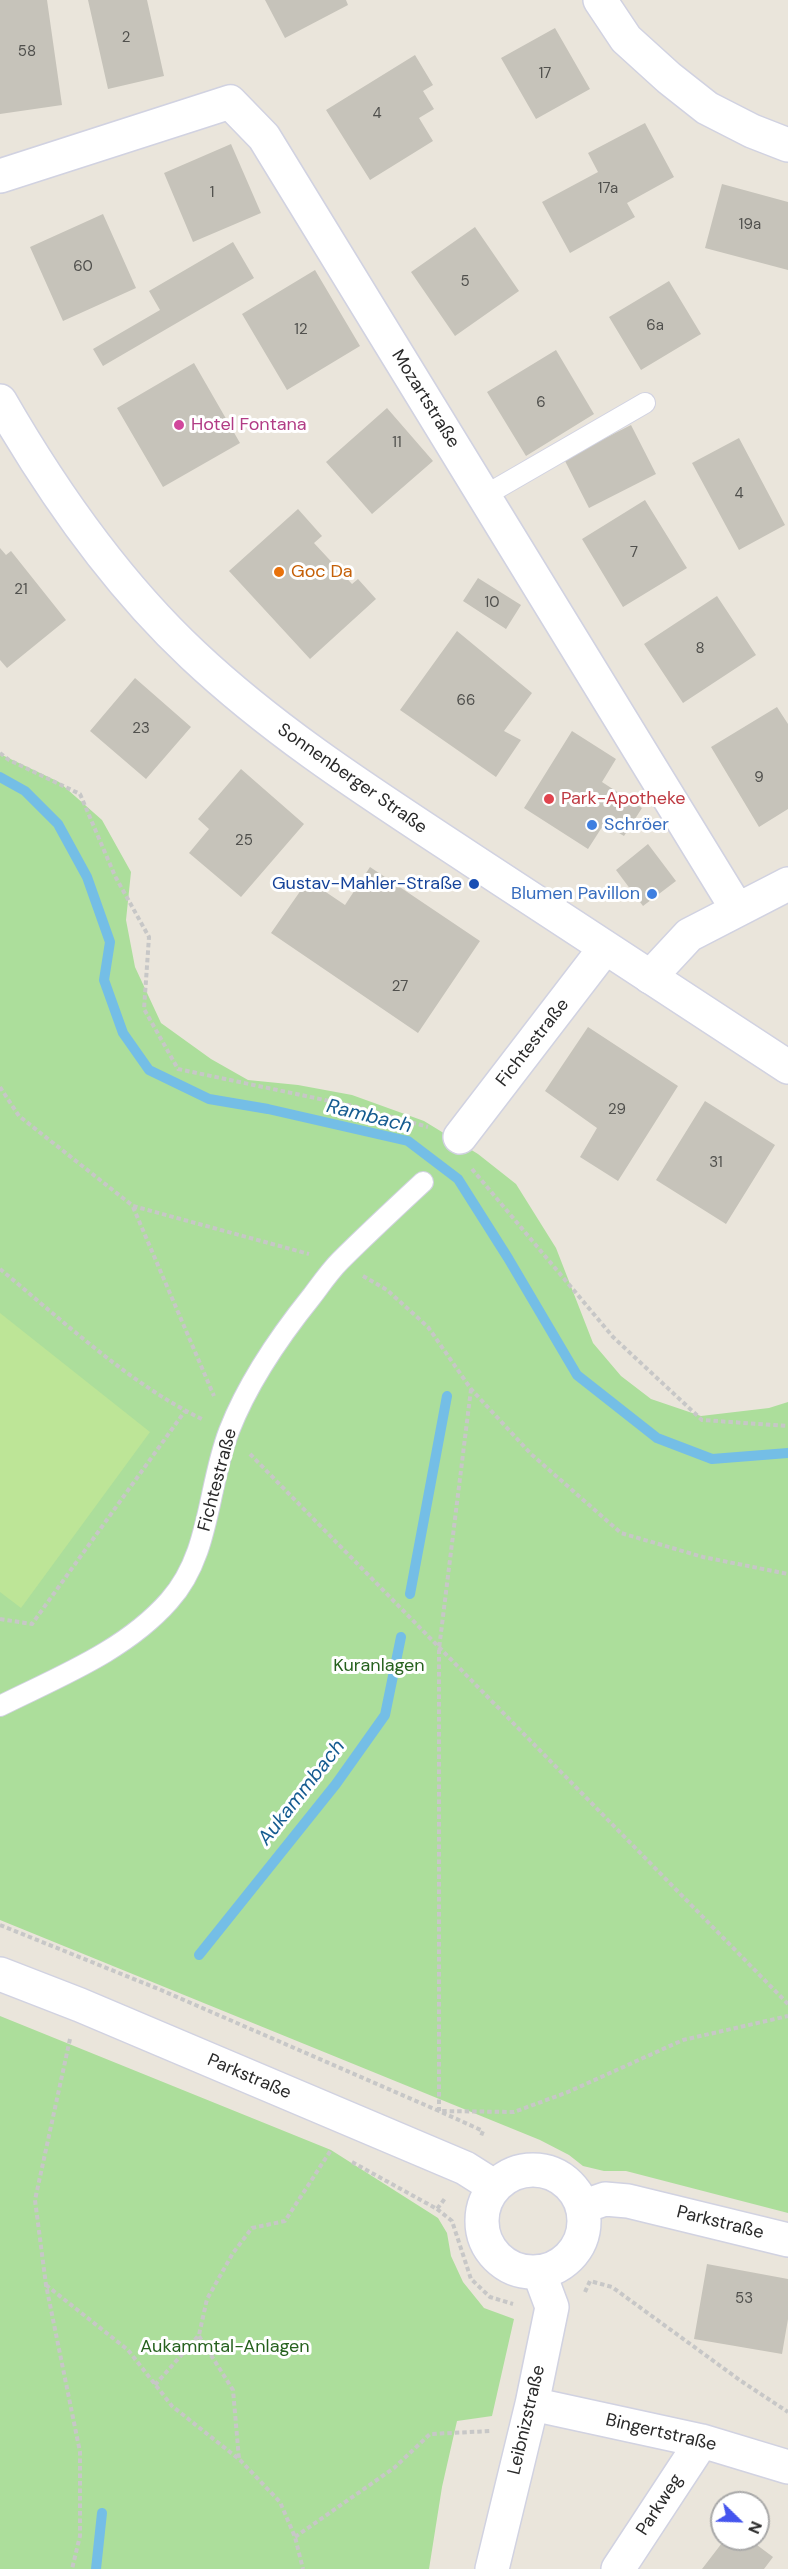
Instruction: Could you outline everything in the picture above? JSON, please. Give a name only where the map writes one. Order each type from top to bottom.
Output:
[{"type":"street","points":[[600,0],[626,39],[676,84],[707,108],[752,131],[788,145]]},
{"type":"street","name":"Mozartstraße","points":[[0,176],[230,102],[264,137],[737,909]]},
{"type":"street","name":"Sonnenberger Straße","points":[[0,401],[27,449],[100,552],[137,597],[192,654],[256,711],[327,765],[788,1067]]},
{"type":"street","points":[[650,977],[688,935],[788,884]]},
{"type":"street","name":"Fichtestraße","points":[[454,1144],[605,948]]},
{"type":"street","name":"Parkstraße","points":[[0,1974],[80,2005],[465,2168],[495,2187]]},
{"type":"street","points":[[537,2170],[565,2181],[576,2193],[582,2207],[583,2231],[572,2253],[558,2266],[539,2272],[524,2272],[496,2257],[488,2245],[483,2230],[482,2215],[486,2200],[495,2187],[507,2177],[521,2171],[537,2170]]},
{"type":"street","name":"Parkstraße","points":[[582,2207],[605,2199],[628,2201],[788,2240]]},
{"type":"street","name":"Leibnizstraße","points":[[492,2569],[529,2416],[552,2307],[539,2272]]},
{"type":"street","name":"Bingertstraße","points":[[529,2416],[702,2441],[788,2467]]},
{"type":"street","name":"Parkweg","points":[[618,2569],[702,2441]]},
{"type":"lane","points":[[484,496],[645,403]]},
{"type":"lane","name":"Fichtestraße","points":[[0,1706],[114,1647],[142,1627],[170,1600],[195,1560],[207,1524],[218,1468],[229,1431],[267,1357],[338,1262],[423,1182]]},
{"type":"path","points":[[0,753],[9,760],[80,794],[115,876],[150,937],[144,1009],[178,1069],[353,1106],[425,1124],[454,1144],[613,1337],[702,1420],[788,1426]]},
{"type":"path","points":[[0,1087],[19,1116],[133,1206],[338,1262],[387,1290],[428,1327],[471,1389],[531,1454],[621,1533],[703,1557],[788,1574]]},
{"type":"path","points":[[133,1206],[229,1431],[439,1649],[788,2004]]},
{"type":"path","points":[[0,1269],[107,1357],[184,1411],[229,1431]]},
{"type":"path","points":[[439,2110],[439,1649],[471,1389]]},
{"type":"path","points":[[0,1619],[33,1624],[184,1411]]},
{"type":"path","points":[[0,1925],[161,1990],[483,2131],[465,2168]]},
{"type":"path","points":[[439,2110],[514,2112],[568,2092],[683,2040],[788,2016]]},
{"type":"path","points":[[72,2029],[35,2200],[46,2285],[80,2452],[80,2536],[72,2569]]},
{"type":"path","points":[[155,2385],[199,2335],[207,2299],[233,2253],[252,2228],[285,2222],[331,2150]]},
{"type":"path","points":[[437,2209],[452,2221],[471,2279],[490,2297],[519,2306]]},
{"type":"path","points":[[582,2298],[590,2281],[612,2287],[741,2381],[788,2412]]},
{"type":"path","points":[[46,2285],[128,2350],[172,2406],[240,2460],[280,2502],[295,2537],[303,2569]]},
{"type":"path","points":[[199,2335],[233,2390],[240,2460]]},
{"type":"path","points":[[295,2537],[394,2468],[430,2434],[529,2416]]},
{"type":"green space","name":"Kuranlagen","points":[[0,754],[59,782],[102,820],[131,872],[126,920],[135,967],[161,1023],[211,1059],[248,1080],[298,1085],[352,1095],[424,1121],[478,1154],[516,1184],[556,1248],[593,1343],[621,1376],[651,1399],[701,1416],[769,1408],[788,1402],[788,2213],[626,2171],[604,2171],[583,2166],[569,2155],[540,2140],[0,1920]]},
{"type":"green space","points":[[0,1313],[150,1432],[21,1608],[0,1592]]},
{"type":"green space","name":"Aukammtal-Anlagen","points":[[0,2016],[331,2150],[438,2218],[447,2233],[451,2256],[463,2282],[484,2308],[514,2319],[492,2416],[457,2421],[442,2487],[429,2569],[0,2569]]},
{"type":"building","points":[[0,0],[47,0],[62,105],[0,114]]},
{"type":"building","points":[[88,0],[147,0],[164,76],[108,89]]},
{"type":"building","points":[[265,0],[346,0],[348,5],[285,38]]},
{"type":"building","points":[[555,28],[590,89],[536,119],[501,58]]},
{"type":"building","points":[[415,55],[433,85],[423,91],[434,109],[419,118],[433,141],[370,180],[326,110]]},
{"type":"building","points":[[645,123],[674,177],[627,203],[635,217],[570,253],[542,202],[598,172],[588,153]]},
{"type":"building","points":[[231,144],[261,213],[193,242],[164,173]]},
{"type":"building","points":[[722,184],[788,202],[788,270],[705,248]]},
{"type":"building","points":[[103,214],[136,288],[63,321],[30,247]]},
{"type":"building","points":[[475,227],[519,291],[455,336],[411,272]]},
{"type":"building","points":[[233,242],[254,278],[103,366],[93,349],[160,310],[149,291]]},
{"type":"building","points":[[315,270],[360,346],[287,390],[242,314]]},
{"type":"building","points":[[669,281],[701,334],[641,370],[609,317]]},
{"type":"building","points":[[556,350],[594,414],[526,456],[487,392]]},
{"type":"building","name":"Hotel Fontana","points":[[194,363],[240,443],[163,487],[117,408]]},
{"type":"building","points":[[387,408],[433,461],[372,514],[326,462]]},
{"type":"building","points":[[631,425],[656,474],[589,508],[564,459]]},
{"type":"building","points":[[739,438],[785,525],[739,550],[692,463]]},
{"type":"building","points":[[645,500],[687,568],[623,607],[582,539]]},
{"type":"building","points":[[298,509],[322,536],[314,543],[352,584],[358,579],[376,599],[310,659],[229,571]]},
{"type":"building","points":[[0,548],[6,555],[11,551],[66,620],[7,668],[0,660]]},
{"type":"building","points":[[478,578],[521,605],[506,629],[463,601]]},
{"type":"building","points":[[717,596],[756,655],[683,703],[644,644]]},
{"type":"building","points":[[457,631],[532,693],[504,731],[521,740],[496,777],[400,710]]},
{"type":"building","points":[[135,678],[191,727],[146,779],[90,731]]},
{"type":"building","points":[[777,707],[788,724],[788,809],[759,827],[711,747]]},
{"type":"building","points":[[572,731],[616,759],[602,782],[642,808],[624,836],[604,824],[588,849],[524,808]]},
{"type":"building","points":[[241,769],[304,824],[241,897],[189,853],[209,829],[198,819]]},
{"type":"building","points":[[648,844],[676,881],[643,906],[616,870]]},
{"type":"building","points":[[370,867],[480,941],[418,1033],[271,933],[308,880],[345,905]]},
{"type":"building","points":[[588,1027],[678,1086],[618,1181],[580,1157],[597,1128],[545,1091]]},
{"type":"building","points":[[705,1101],[775,1145],[726,1224],[656,1180]]},
{"type":"building","points":[[707,2264],[788,2279],[788,2319],[782,2354],[694,2339]]},
{"type":"building","points":[[716,2551],[765,2551],[773,2557],[764,2569],[702,2569]]},
{"type":"waterway","name":"Rambach","points":[[0,777],[25,791],[58,824],[87,877],[110,942],[104,980],[123,1033],[149,1070],[209,1099],[268,1109],[408,1141],[458,1179],[577,1375],[657,1438],[712,1459],[788,1453]]},
{"type":"waterway","name":"Aukammbach","points":[[410,1594],[447,1396]]},
{"type":"waterway","name":"Aukammbach","points":[[199,1955],[336,1784],[385,1715],[401,1637]]},
{"type":"waterway","name":"Aukammbach","points":[[96,2569],[102,2513]]},
{"type":"place","name":"Hotel Fontana","points":[[179,425]]},
{"type":"place","name":"Goc Da","points":[[279,572]]},
{"type":"place","name":"Park-Apotheke","points":[[549,799]]},
{"type":"place","name":"Schröer","points":[[592,825]]},
{"type":"place","name":"Gustav-Mahler-Straße","points":[[474,884]]},
{"type":"place","name":"Blumen Pavillon","points":[[652,894]]}]
